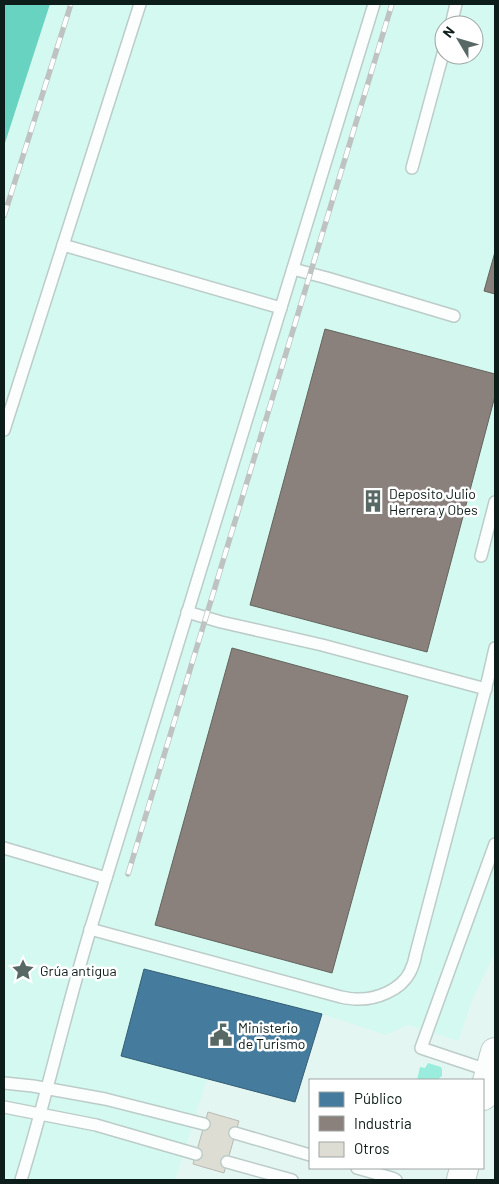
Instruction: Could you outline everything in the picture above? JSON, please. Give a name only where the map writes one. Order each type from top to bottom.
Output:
[{"type":"lane","points":[[4,430],[140,4]]},
{"type":"lane","points":[[21,1180],[90,929],[374,4]]},
{"type":"lane","points":[[412,168],[440,65]]},
{"type":"lane","points":[[63,244],[281,308]]},
{"type":"lane","points":[[293,269],[454,316]]},
{"type":"lane","points":[[481,556],[495,502]]},
{"type":"lane","points":[[187,612],[486,688]]},
{"type":"lane","points":[[90,929],[356,1000],[372,997],[395,988],[402,983],[411,971],[495,648]]},
{"type":"lane","points":[[489,1073],[421,1048],[495,844]]},
{"type":"lane","points":[[4,848],[106,878]]},
{"type":"lane","points":[[4,1083],[105,1099],[204,1124]]},
{"type":"lane","points":[[4,1107],[96,1125],[196,1154]]},
{"type":"lane","points":[[236,1133],[309,1155]]},
{"type":"lane","points":[[227,1162],[292,1180]]},
{"type":"lane","points":[[360,1169],[396,1180]]},
{"type":"shaded area","points":[[4,4],[50,4],[4,146]]},
{"type":"shaded area","points":[[50,4],[495,4],[495,953],[473,998],[458,1041],[408,1025],[386,1035],[322,1014],[144,969],[121,1056],[207,1079],[175,1180],[4,1180],[4,146]]},
{"type":"shaded area","points":[[428,1063],[441,1067],[442,1076],[438,1079],[417,1079],[420,1067],[425,1068]]},
{"type":"building: Público","name":"Ministerio de Turismo","points":[[144,969],[322,1014],[295,1102],[121,1056]]},
{"type":"building: Industria","points":[[495,252],[495,294],[484,291]]},
{"type":"building: Industria","name":"Deposito Julio Herrera y Obes","points":[[325,329],[495,374],[495,396],[427,652],[250,605]]},
{"type":"building: Industria","points":[[232,648],[408,696],[332,973],[155,925]]},
{"type":"building: Otros","points":[[208,1112],[239,1121],[224,1173],[193,1164]]},
{"type":"railway","points":[[4,216],[71,4]]},
{"type":"railway","points":[[128,874],[392,4]]},
{"type":"place","name":"Deposito Julio Herrera y Obes","points":[[373,501]]},
{"type":"place","name":"Grúa antigua","points":[[23,970]]},
{"type":"place","name":"Ministerio de Turismo","points":[[221,1035]]}]
